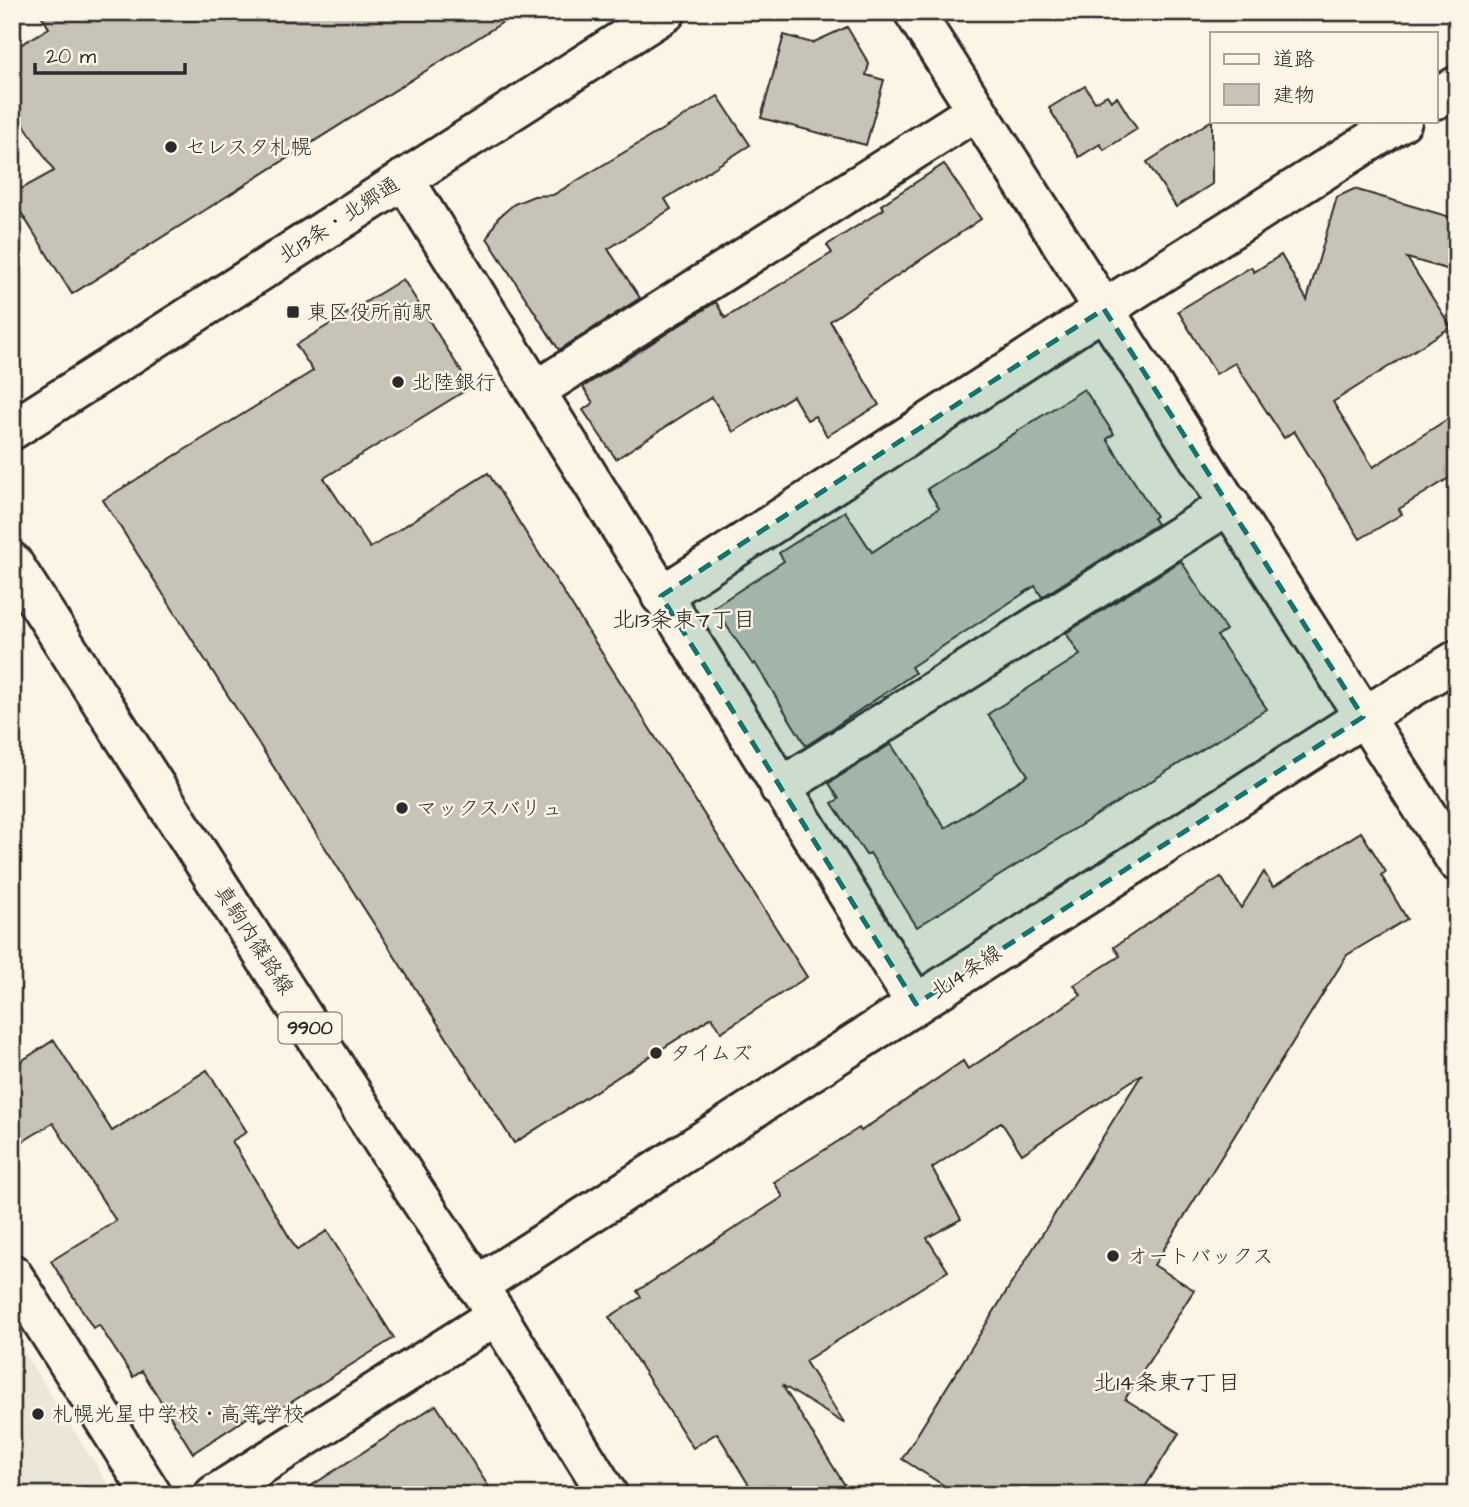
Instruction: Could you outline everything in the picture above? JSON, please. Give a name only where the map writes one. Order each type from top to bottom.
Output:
[{"type":"street","name":"北13条・北郷通","points":[[12,430],[666,12]]},
{"type":"street","points":[[914,12],[1457,862]]},
{"type":"street","points":[[1438,98],[1457,86]]},
{"type":"street","points":[[535,391],[977,110]]},
{"type":"street","points":[[661,596],[1104,309],[1400,122]]},
{"type":"street","points":[[404,178],[916,1004]]},
{"type":"street","points":[[780,788],[1230,504]]},
{"type":"street","name":"真駒内篠路線","points":[[12,562],[487,1301],[608,1495]]},
{"type":"street","name":"北14条線","points":[[214,1495],[487,1301],[916,1004],[1363,717],[1457,660]]},
{"type":"street","points":[[12,1274],[152,1495]]},
{"type":"highlighted area","points":[[1104,309],[1363,717],[916,1004],[661,596]]},
{"type":"shaded area","name":"札幌光星中学校・高等学校","points":[[12,1334],[115,1495],[12,1495]]},
{"type":"building","name":"セレスタ札幌","points":[[39,12],[519,12],[72,294],[12,198],[12,194],[54,171],[12,106],[12,50],[49,28]]},
{"type":"building","points":[[847,27],[869,64],[866,75],[884,80],[866,145],[761,118],[784,35],[812,43]]},
{"type":"building","points":[[1085,86],[1095,102],[1107,95],[1111,101],[1117,97],[1137,129],[1104,150],[1100,144],[1079,157],[1049,108]]},
{"type":"building","points":[[718,96],[750,145],[665,199],[671,209],[608,249],[640,298],[559,350],[487,238],[498,218],[514,204],[534,196],[553,195]]},
{"type":"building","points":[[1212,122],[1212,184],[1176,207],[1147,162]]},
{"type":"building","points":[[944,164],[981,219],[830,321],[879,405],[827,436],[815,416],[807,420],[793,396],[733,432],[712,397],[616,459],[583,410],[593,403],[583,387],[716,302],[725,318],[832,253],[827,245],[884,209],[881,205]]},
{"type":"building","points":[[1354,189],[1457,219],[1457,272],[1407,258],[1451,327],[1333,402],[1373,467],[1457,413],[1457,473],[1399,509],[1402,514],[1360,539],[1294,431],[1284,438],[1235,363],[1216,374],[1178,311],[1251,267],[1254,272],[1281,255],[1307,300],[1337,197]]},
{"type":"building","points":[[403,279],[471,387],[324,478],[370,548],[488,473],[807,977],[721,1032],[712,1017],[514,1143],[103,500],[313,371],[296,345]]},
{"type":"building","points":[[1084,389],[1114,434],[1107,439],[1156,516],[1153,518],[1157,524],[1042,597],[1035,586],[911,667],[915,673],[806,746],[755,663],[753,665],[714,607],[784,561],[779,553],[845,511],[872,552],[939,508],[927,489]]},
{"type":"building","points":[[1181,561],[1226,630],[1217,636],[1267,709],[917,927],[870,853],[866,855],[832,803],[839,799],[829,783],[891,744],[945,828],[1028,775],[988,714],[1080,655],[1066,633]]},
{"type":"building","points":[[1361,832],[1386,872],[1381,875],[1407,919],[1347,955],[1154,1265],[1194,1290],[1125,1399],[1179,1433],[1140,1495],[959,1495],[902,1459],[1142,1074],[1022,1154],[1001,1122],[932,1168],[961,1219],[927,1238],[948,1271],[805,1361],[845,1424],[782,1385],[851,1495],[755,1495],[717,1433],[693,1448],[609,1317],[641,1297],[637,1291],[783,1197],[774,1182],[859,1128],[861,1131],[963,1061],[968,1069],[1081,995],[1074,985],[1120,956],[1114,947],[1161,915],[1221,877],[1241,908],[1264,872],[1273,887]]},
{"type":"building","points":[[54,1040],[112,1131],[207,1070],[247,1132],[232,1141],[297,1250],[327,1231],[394,1338],[261,1421],[256,1412],[193,1453],[142,1371],[133,1377],[99,1325],[93,1328],[51,1261],[116,1221],[53,1123],[12,1148],[12,1067]]},
{"type":"building","points":[[436,1405],[494,1495],[297,1495]]},
{"type":"place","name":"セレスタ札幌","points":[[171,147]]},
{"type":"place","name":"東区役所前駅","points":[[293,312]]},
{"type":"place","name":"北陸銀行","points":[[398,382]]},
{"type":"place","name":"マックスバリュ","points":[[402,808]]},
{"type":"place","name":"タイムズ","points":[[656,1053]]},
{"type":"place","name":"オートバックス","points":[[1113,1256]]},
{"type":"place","name":"札幌光星中学校・高等学校","points":[[38,1414]]},
{"type":"district","name":"北13条東7丁目","points":[[684,620]]},
{"type":"district","name":"北14条東7丁目","points":[[1167,1383]]}]
